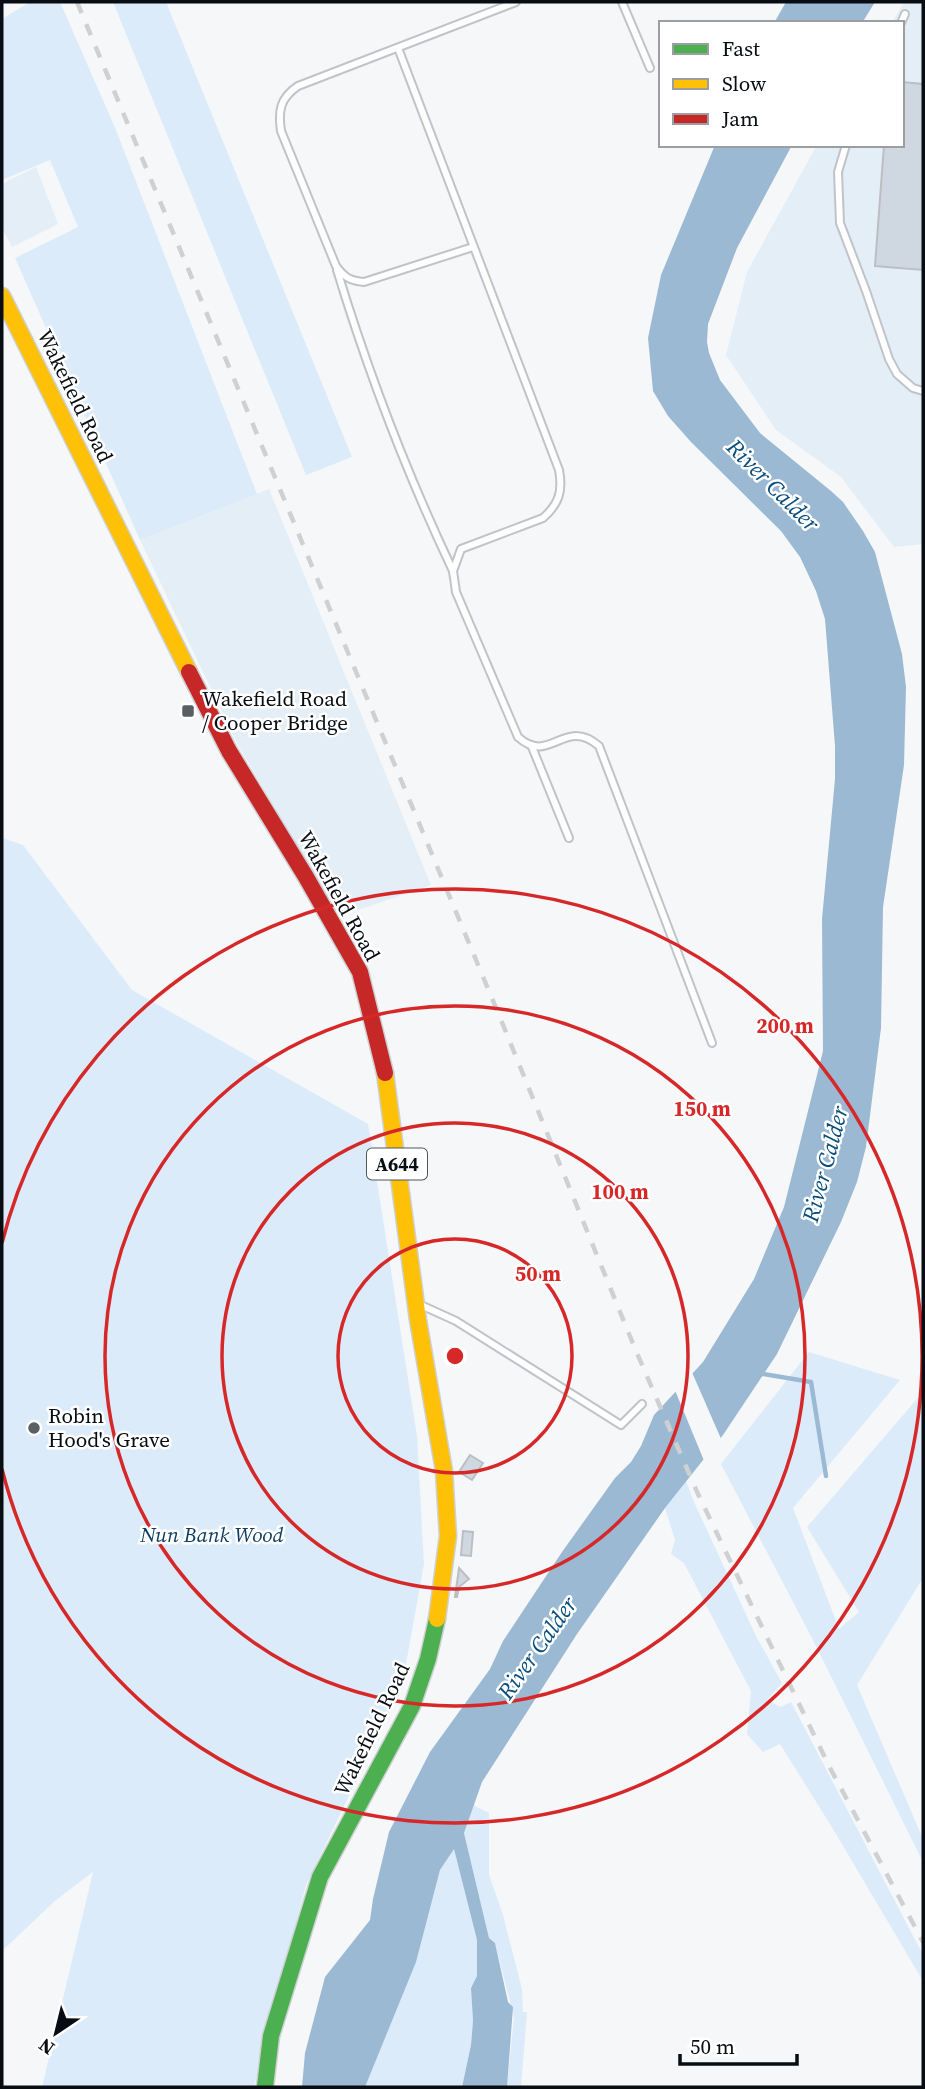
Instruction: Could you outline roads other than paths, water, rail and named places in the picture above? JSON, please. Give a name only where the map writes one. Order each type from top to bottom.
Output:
[{"type":"highway","name":"Wakefield Road","points":[[2,296],[229,751],[360,972],[385,1073],[415,1301],[445,1482],[448,1536],[439,1609],[428,1659],[412,1706],[320,1877],[271,2036],[265,2087]]},
{"type":"lane","points":[[516,2],[298,86],[281,102],[281,131],[336,266],[419,499],[453,571],[456,592],[512,727],[526,745],[533,747],[538,748],[581,735],[590,738],[599,746],[712,1043]]},
{"type":"lane","points":[[622,2],[650,68]]},
{"type":"lane","points":[[902,21],[905,14]]},
{"type":"lane","points":[[398,48],[559,471],[561,483],[561,496],[554,509],[543,518],[461,549],[453,571]]},
{"type":"lane","points":[[845,147],[838,172],[840,223],[889,359],[897,374],[913,388],[923,391]]},
{"type":"lane","points":[[336,266],[352,281],[364,282],[473,247]]},
{"type":"lane","points":[[533,747],[569,838]]},
{"type":"lane","points":[[415,1301],[456,1321],[621,1425],[642,1404]]},
{"type":"water","points":[[786,2],[875,2],[863,21],[775,21]]},
{"type":"water","name":"River Calder","points":[[714,147],[791,147],[737,248],[708,324],[707,342],[720,380],[760,433],[843,502],[863,531],[875,552],[902,654],[906,687],[904,765],[883,907],[881,1028],[866,1147],[857,1182],[841,1222],[777,1354],[723,1435],[665,1508],[577,1634],[482,1782],[464,1833],[489,1938],[495,1943],[508,2002],[513,2007],[507,2087],[462,2087],[471,2045],[471,1988],[477,1976],[477,1940],[454,1849],[440,1870],[416,1962],[365,2087],[302,2087],[305,2053],[325,1977],[370,1920],[389,1832],[430,1752],[490,1669],[503,1641],[562,1552],[615,1478],[631,1462],[654,1415],[703,1362],[754,1279],[784,1207],[823,1051],[822,919],[835,779],[825,619],[816,591],[800,557],[781,531],[691,442],[668,416],[653,391],[648,338],[661,275]]},
{"type":"waterway","points":[[757,1373],[811,1382],[826,1476]]},
{"type":"railway","points":[[77,2],[636,1351],[698,1494],[828,1764],[923,1942]]},
{"type":"place","name":"Wakefield Road / Cooper Bridge","points":[[188,711]]},
{"type":"place","name":"Robin Hood's Grave","points":[[34,1428]]},
{"type":"park label","name":"Nun Bank Wood","points":[[212,1535]]}]
